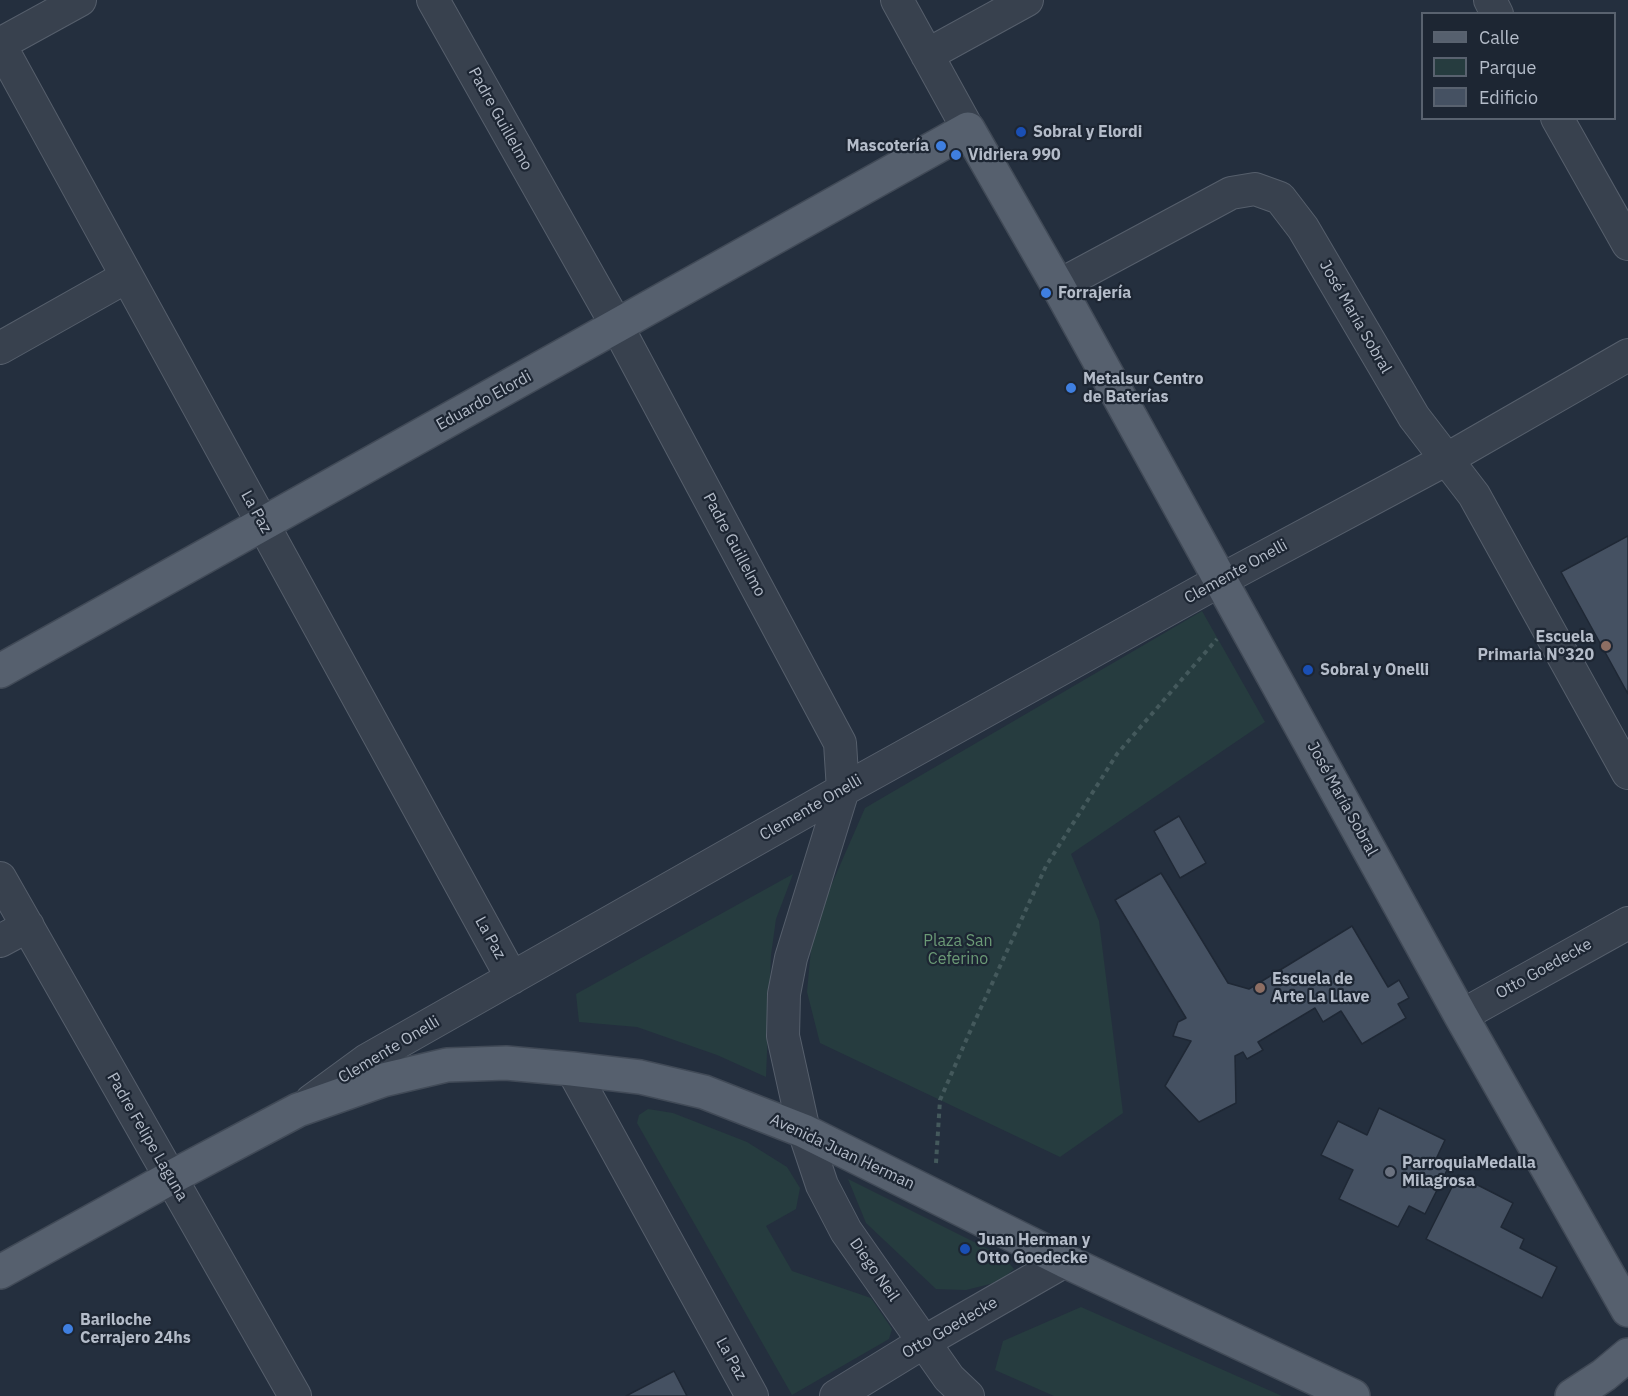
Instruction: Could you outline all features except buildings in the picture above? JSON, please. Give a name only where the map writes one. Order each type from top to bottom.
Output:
[{"type":"main road","name":"Eduardo Elordi","points":[[0,671],[968,129]]},
{"type":"main road","name":"José María Sobral","points":[[968,129],[1058,286],[1461,1016],[1628,1310]]},
{"type":"main road","name":"Avenida Juan Herman","points":[[298,1110],[383,1080],[447,1065],[506,1063],[572,1068],[640,1077],[704,1092],[804,1131],[1065,1262],[1353,1396]]},
{"type":"main road","name":"Clemente Onelli","points":[[0,1272],[298,1110]]},
{"type":"main road","points":[[1572,1396],[1604,1375],[1628,1355]]},
{"type":"street","points":[[0,44],[80,0]]},
{"type":"street","name":"Padre Guillelmo","points":[[433,0],[617,327],[840,743],[843,790],[791,958],[784,994],[783,1036],[804,1131]]},
{"type":"street","name":"José María Sobral","points":[[897,0],[968,129]]},
{"type":"street","points":[[927,55],[1028,0]]},
{"type":"street","name":"La Paz","points":[[0,44],[512,978]]},
{"type":"street","points":[[1558,120],[1628,244]]},
{"type":"street","name":"José María Sobral","points":[[1058,286],[1231,193],[1255,189],[1280,198],[1303,228],[1414,417],[1474,495],[1628,773]]},
{"type":"street","points":[[0,348],[126,277]]},
{"type":"street","name":"Clemente Onelli","points":[[298,1110],[367,1060],[843,790],[1221,580],[1447,459],[1628,356]]},
{"type":"street","name":"Padre Felipe Laguna","points":[[0,878],[295,1396]]},
{"type":"street","name":"Otto Goedecke","points":[[1461,1016],[1628,923]]},
{"type":"street","points":[[0,941],[28,926]]},
{"type":"street","name":"La Paz","points":[[572,1068],[752,1396]]},
{"type":"street","name":"Diego Neil","points":[[804,1131],[822,1185],[846,1231],[949,1378],[968,1396]]},
{"type":"street","name":"Otto Goedecke","points":[[836,1396],[924,1342],[1065,1262]]},
{"type":"path","points":[[934,1197],[940,1100],[1046,866],[1117,754],[1239,613]]},
{"type":"green space","name":"Plaza San Ceferino","points":[[1202,611],[1265,722],[1071,854],[1099,921],[1123,1113],[1060,1157],[820,1043],[807,992],[813,927],[865,808]]},
{"type":"green space","points":[[793,874],[776,919],[771,955],[766,1077],[717,1055],[637,1027],[579,1022],[576,994]]},
{"type":"green space","points":[[648,1109],[673,1113],[747,1142],[787,1167],[800,1188],[796,1209],[766,1226],[792,1271],[871,1298],[892,1329],[889,1339],[792,1395],[637,1123],[639,1115]]},
{"type":"green space","points":[[848,1179],[1004,1257],[1014,1269],[998,1282],[966,1290],[936,1289],[866,1223]]},
{"type":"green space","points":[[1081,1307],[1282,1396],[1054,1396],[995,1370],[1003,1341]]},
{"type":"place","name":"Sobral y Elordi","points":[[1021,132]]},
{"type":"place","name":"Mascotería","points":[[941,146]]},
{"type":"place","name":"Vidriera 990","points":[[956,155]]},
{"type":"place","name":"Forrajería","points":[[1046,293]]},
{"type":"place","name":"Metalsur Centro de Baterías","points":[[1071,388]]},
{"type":"place","name":"Escuela Primaria N°320","points":[[1606,646]]},
{"type":"place","name":"Sobral y Onelli","points":[[1308,670]]},
{"type":"place","name":"Escuela de Arte La Llave","points":[[1260,988]]},
{"type":"place","name":"ParroquiaMedalla Milagrosa","points":[[1390,1172]]},
{"type":"place","name":"Juan Herman y Otto Goedecke","points":[[965,1249]]},
{"type":"place","name":"Bariloche Cerrajero 24hs","points":[[68,1329]]}]
